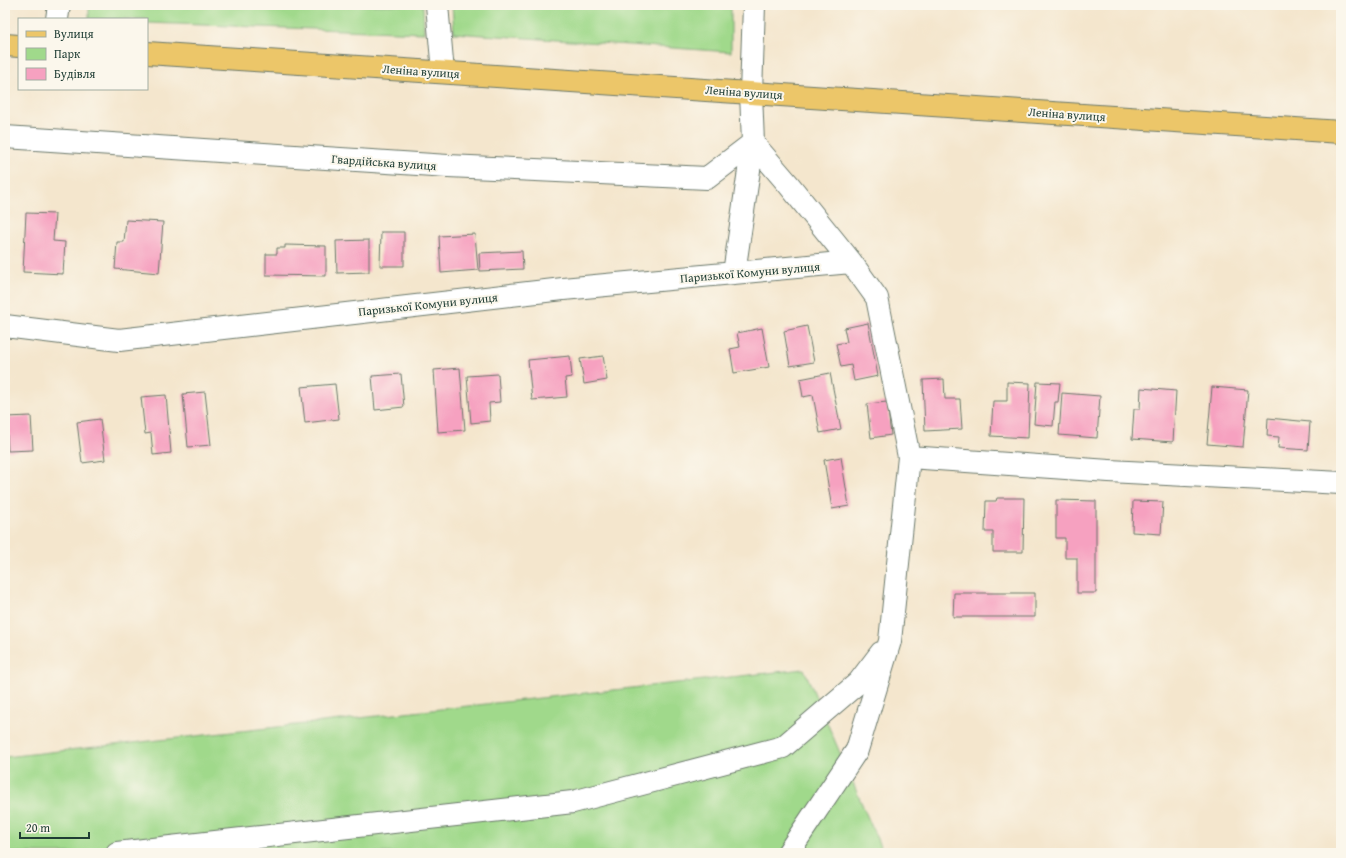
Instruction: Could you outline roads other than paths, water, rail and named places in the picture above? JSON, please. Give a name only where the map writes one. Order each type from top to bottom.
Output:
[{"type":"main road","points":[[5,45],[18,46]]},
{"type":"main road","name":"Леніна вулиця","points":[[148,53],[1341,132]]},
{"type":"street","points":[[57,18],[59,5]]},
{"type":"street","points":[[437,5],[443,72]]},
{"type":"street","points":[[734,274],[753,144],[751,93],[754,5]]},
{"type":"street","name":"Гвардійська вулиця","points":[[5,138],[448,166],[707,178],[753,144]]},
{"type":"street","points":[[753,144],[789,185],[851,262],[877,298],[909,457],[890,641],[857,750],[788,853]]},
{"type":"street","name":"Паризької Комуни вулиця","points":[[5,326],[119,340],[563,289],[851,262]]},
{"type":"street","points":[[909,457],[1109,471],[1341,483]]},
{"type":"street","points":[[117,853],[573,802],[783,747],[859,682],[890,641]]}]
